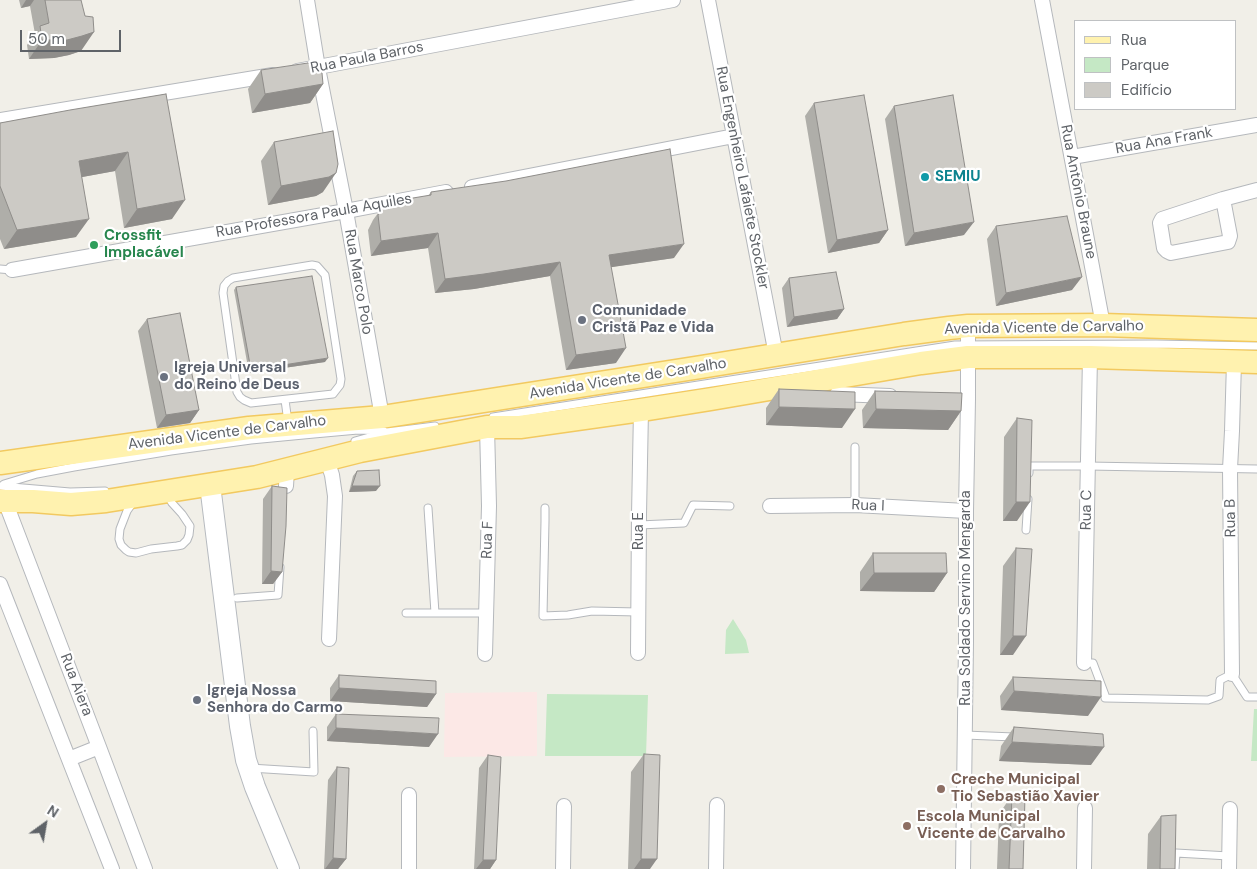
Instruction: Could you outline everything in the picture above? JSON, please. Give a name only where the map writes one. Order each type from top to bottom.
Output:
[{"type":"main road","name":"Avenida Vicente de Carvalho","points":[[1,493],[71,504],[106,501],[122,493],[166,492],[202,482],[257,477],[286,484],[327,460],[488,422],[520,427],[641,410],[794,385],[921,363],[968,342],[1103,325],[1257,330]]},
{"type":"main road","name":"Avenida Vicente de Carvalho","points":[[0,463],[288,424],[384,424],[904,334],[1090,357],[1257,362]]},
{"type":"street","name":"Rua Marco Polo","points":[[307,0],[384,424]]},
{"type":"street","name":"Rua Paula Barros","points":[[0,120],[318,68],[674,0]]},
{"type":"street","name":"Rua Engenheiro Lafaiete Stockler","points":[[708,0],[776,355]]},
{"type":"street","name":"Rua Antônio Braune","points":[[1042,0],[1103,325]]},
{"type":"street","name":"Rua Ana Frank","points":[[1072,157],[1257,125]]},
{"type":"street","name":"Rua Professora Paula Aquiles","points":[[6,269],[346,211],[734,136]]},
{"type":"street","points":[[1223,199],[1230,236],[1228,242],[1171,253],[1164,248],[1160,223],[1162,219],[1223,199],[1257,190]]},
{"type":"street","name":"Rua Soldado Servino Mengarda","points":[[963,869],[966,511],[964,399],[968,342]]},
{"type":"street","name":"Rua C","points":[[1084,663],[1090,357]]},
{"type":"street","name":"Rua B","points":[[1232,674],[1230,469],[1234,362]]},
{"type":"street","name":"Avenida Vicente de Carvalho","points":[[794,385],[830,393],[902,397]]},
{"type":"street","name":"Rua E","points":[[638,653],[641,410]]},
{"type":"street","name":"Rua F","points":[[485,654],[489,506],[488,422]]},
{"type":"street","points":[[327,460],[332,475],[334,496],[329,639]]},
{"type":"street","points":[[202,482],[231,599],[240,726],[248,768],[289,869]]},
{"type":"street","name":"Rua Aiera","points":[[1,493],[145,869]]},
{"type":"street","name":"Rua I","points":[[770,506],[855,505],[966,511]]},
{"type":"street","points":[[0,584],[112,869]]},
{"type":"street","points":[[69,759],[99,746]]},
{"type":"street","points":[[409,795],[409,869]]},
{"type":"street","points":[[716,869],[717,805]]},
{"type":"street","points":[[563,869],[564,806]]},
{"type":"street","points":[[1084,869],[1085,808]]},
{"type":"street","points":[[1229,862],[1230,810]]},
{"type":"lane","points":[[312,265],[317,266],[325,275],[341,379],[340,385],[333,394],[285,400],[251,403],[240,397],[237,392],[223,293],[224,286],[228,280],[233,278],[312,265]]},
{"type":"lane","points":[[488,422],[968,342],[1257,346]]},
{"type":"lane","points":[[285,400],[288,424]]},
{"type":"lane","points":[[345,444],[384,424]]},
{"type":"lane","points":[[1,493],[37,474],[171,451],[251,440],[369,430],[384,424],[443,425]]},
{"type":"lane","points":[[855,446],[855,505]]},
{"type":"lane","points":[[1028,484],[1029,466],[1257,470]]},
{"type":"lane","points":[[166,492],[190,526],[187,540],[182,545],[151,549],[133,554],[126,550],[121,545],[119,538],[122,520],[127,511],[122,493],[175,483],[202,482]]},
{"type":"lane","points":[[1026,530],[1028,494]]},
{"type":"lane","points":[[639,525],[684,524],[693,505],[730,506]]},
{"type":"lane","points":[[428,508],[435,613]]},
{"type":"lane","points":[[544,508],[543,616],[568,615],[592,611],[638,612]]},
{"type":"lane","points":[[231,599],[278,595],[281,555]]},
{"type":"lane","points":[[406,613],[486,613]]},
{"type":"lane","points":[[1084,663],[1093,663],[1105,698],[1208,700],[1219,696],[1220,680],[1232,674],[1247,697],[1257,697]]},
{"type":"lane","points":[[248,768],[314,772],[313,730]]},
{"type":"lane","points":[[965,736],[1017,737]]},
{"type":"lane","points":[[1175,869],[1176,853],[1229,862]]},
{"type":"shaded area","points":[[537,692],[537,756],[444,757],[445,693]]},
{"type":"green space","points":[[733,619],[746,640],[749,653],[725,654],[726,630]]},
{"type":"green space","points":[[547,694],[648,695],[646,756],[545,756]]},
{"type":"green space","points":[[1254,709],[1257,709],[1257,761],[1251,761]]},
{"type":"building","points":[[45,0],[81,0],[85,16],[93,17],[94,32],[67,40],[42,40],[40,26],[49,23]]},
{"type":"building","points":[[308,63],[322,73],[323,84],[265,94],[261,70]]},
{"type":"building","points":[[166,94],[185,200],[137,209],[128,152],[79,161],[89,219],[17,230],[0,186],[0,123]]},
{"type":"building","points":[[864,95],[888,230],[837,240],[814,103]]},
{"type":"building","name":"SEMIU","points":[[953,95],[974,222],[914,233],[894,106]]},
{"type":"building","points":[[333,131],[338,164],[336,173],[329,177],[281,186],[274,142]]},
{"type":"building","points":[[670,149],[684,244],[609,255],[626,348],[576,355],[560,262],[445,279],[438,233],[381,241],[378,215],[384,205],[389,202],[431,195],[431,192],[506,181]]},
{"type":"building","points":[[1067,216],[1082,277],[1006,293],[996,226]]},
{"type":"building","points":[[836,272],[844,309],[794,317],[789,278]]},
{"type":"building","points":[[312,276],[328,358],[251,370],[236,287]]},
{"type":"building","points":[[180,313],[199,410],[166,415],[147,319]]},
{"type":"building","points":[[779,389],[855,392],[855,409],[779,407]]},
{"type":"building","points":[[875,391],[962,393],[961,411],[876,409]]},
{"type":"building","points":[[1017,418],[1032,420],[1030,502],[1016,502]]},
{"type":"building","points":[[379,470],[380,486],[352,486],[357,471]]},
{"type":"building","points":[[272,486],[287,488],[282,572],[271,571]]},
{"type":"building","points":[[1016,548],[1032,549],[1026,636],[1013,636]]},
{"type":"building","points":[[873,553],[946,553],[947,573],[874,573]]},
{"type":"building","points":[[339,675],[436,681],[436,694],[339,688]]},
{"type":"building","points":[[1013,677],[1101,681],[1101,697],[1014,691]]},
{"type":"building","points":[[336,714],[439,718],[438,734],[336,728]]},
{"type":"building","points":[[1014,727],[1103,734],[1104,747],[1012,742]]},
{"type":"building","points":[[644,754],[660,755],[657,859],[641,859]]},
{"type":"building","points":[[488,755],[501,757],[496,860],[483,860]]},
{"type":"building","points":[[337,767],[349,768],[346,859],[333,858]]},
{"type":"building","points":[[1012,795],[1025,796],[1023,869],[1009,869]]},
{"type":"building","points":[[1176,815],[1175,869],[1160,869],[1161,816]]},
{"type":"place","name":"SEMIU","points":[[925,177]]},
{"type":"place","name":"Crossfit Implacável","points":[[94,245]]},
{"type":"place","name":"Comunidade Cristã Paz e Vida","points":[[582,320]]},
{"type":"place","name":"Igreja Universal do Reino de Deus","points":[[164,377]]},
{"type":"place","name":"Igreja Nossa Senhora do Carmo","points":[[197,700]]},
{"type":"place","name":"Creche Municipal Tio Sebastião Xavier","points":[[941,789]]},
{"type":"place","name":"Escola Municipal Vicente de Carvalho","points":[[907,826]]}]
